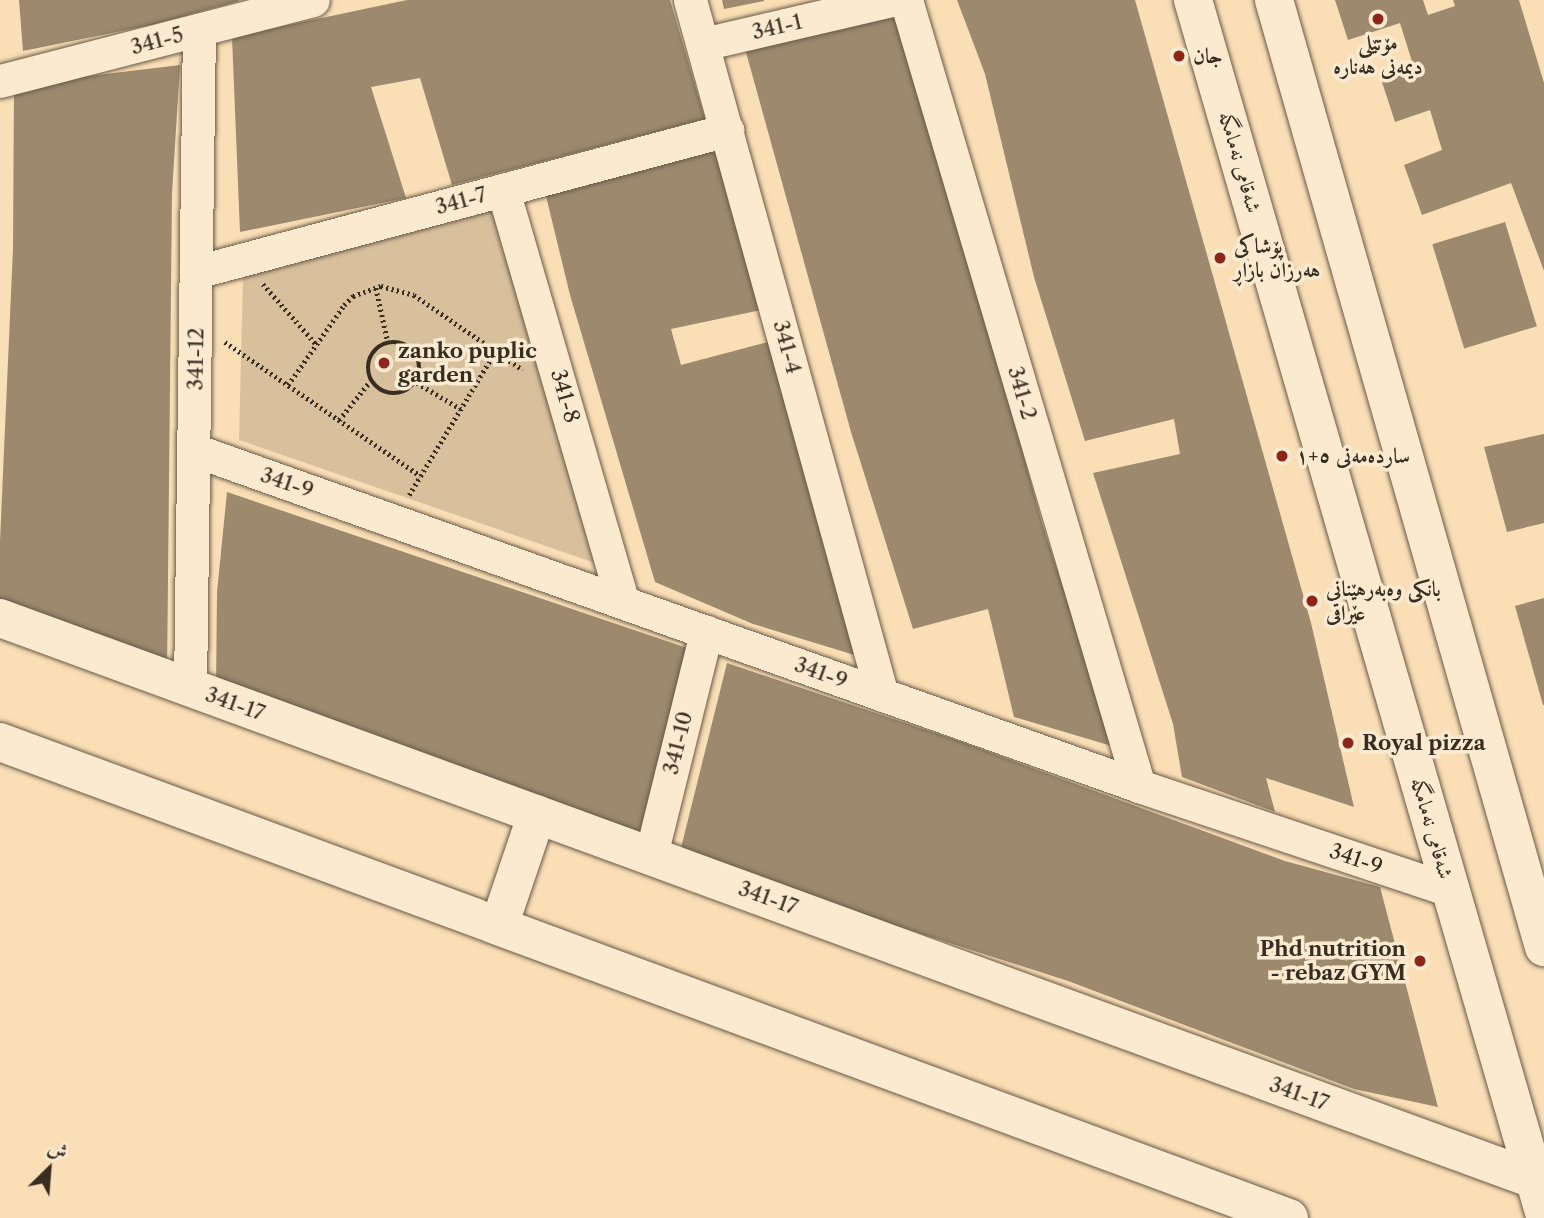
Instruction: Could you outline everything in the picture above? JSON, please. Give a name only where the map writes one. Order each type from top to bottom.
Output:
[{"type":"street","name":"341-5","points":[[0,82],[313,0]]},
{"type":"street","name":"341-4","points":[[690,0],[883,695]]},
{"type":"street","name":"341-1","points":[[703,44],[892,0]]},
{"type":"street","name":"341-2","points":[[906,0],[1139,786]]},
{"type":"street","name":"شەقامی نەمامگە","points":[[1193,0],[1450,890],[1541,1192]]},
{"type":"street","points":[[1274,0],[1543,934]]},
{"type":"street","name":"341-12","points":[[190,688],[199,30]]},
{"type":"street","name":"341-7","points":[[196,272],[727,130]]},
{"type":"street","name":"341-8","points":[[503,190],[623,602]]},
{"type":"street","name":"341-9","points":[[194,450],[1139,786],[1450,890]]},
{"type":"street","name":"341-17","points":[[0,618],[651,855],[1541,1192]]},
{"type":"street","name":"341-10","points":[[651,855],[706,632]]},
{"type":"street","points":[[0,742],[1289,1218]]},
{"type":"street","points":[[499,926],[537,814]]},
{"type":"path","points":[[241,260],[316,344]]},
{"type":"path","points":[[289,385],[353,296],[376,288],[397,287],[414,295],[566,399]]},
{"type":"path","points":[[376,288],[388,342]]},
{"type":"path","points":[[197,323],[421,476]]},
{"type":"path","points":[[339,420],[370,380],[371,354],[388,342],[398,342],[416,353],[420,363],[416,382],[409,390],[389,394],[370,380]]},
{"type":"path","points":[[394,521],[495,352]]},
{"type":"path","points":[[416,382],[461,409]]},
{"type":"shaded area","points":[[500,208],[601,565],[239,440],[243,277]]},
{"type":"building","points":[[19,0],[239,1],[151,25],[23,51]]},
{"type":"building","points":[[407,0],[670,0],[705,119],[452,185],[420,78],[371,87],[406,198],[240,232],[232,37]]},
{"type":"building","points":[[722,0],[764,0],[764,1],[724,9]]},
{"type":"building","points":[[957,0],[1135,0],[1311,623],[1354,807],[1266,778],[1275,812],[1182,777],[1173,724],[1093,473],[1180,454],[1174,419],[1085,441],[1034,277],[985,74]]},
{"type":"building","points":[[1335,0],[1423,0],[1428,15],[1455,6],[1453,0],[1519,0],[1544,83],[1544,271],[1511,183],[1422,215],[1404,165],[1442,150],[1430,110],[1395,122],[1381,79],[1414,68],[1400,23],[1348,40]]},
{"type":"building","points":[[902,8],[1042,523],[1115,747],[1014,717],[988,609],[913,629],[851,432],[744,45]]},
{"type":"building","points":[[180,65],[172,193],[167,675],[0,608],[0,541],[13,249],[14,85]]},
{"type":"building","points":[[721,149],[761,310],[671,329],[681,365],[772,341],[861,657],[753,624],[655,582],[570,295],[546,196]]},
{"type":"building","points":[[1505,222],[1537,326],[1464,348],[1432,244]]},
{"type":"building","points":[[1544,434],[1544,523],[1507,532],[1484,447]]},
{"type":"building","points":[[227,492],[687,648],[637,843],[216,691],[217,592]]},
{"type":"building","points":[[1544,598],[1544,705],[1543,705],[1515,606]]},
{"type":"building","points":[[727,663],[959,741],[1285,861],[1380,887],[1438,1107],[1354,1089],[1068,981],[679,856]]},
{"type":"place","name":"مۆتێلی دیمەنی هەنارە","points":[[1378,19]]},
{"type":"place","name":"جان","points":[[1179,56]]},
{"type":"place","name":"پۆشاکی هەرزان بازاڕ","points":[[1220,258]]},
{"type":"place","name":"zanko puplic garden","points":[[384,363]]},
{"type":"place","name":"ساردەمەنی ٥+١","points":[[1282,456]]},
{"type":"place","name":"بانکی وەبەرهێنانی عێراقی","points":[[1312,601]]},
{"type":"place","name":"Royal pizza","points":[[1348,743]]},
{"type":"place","name":"Phd nutrition - rebaz GYM","points":[[1420,961]]}]
